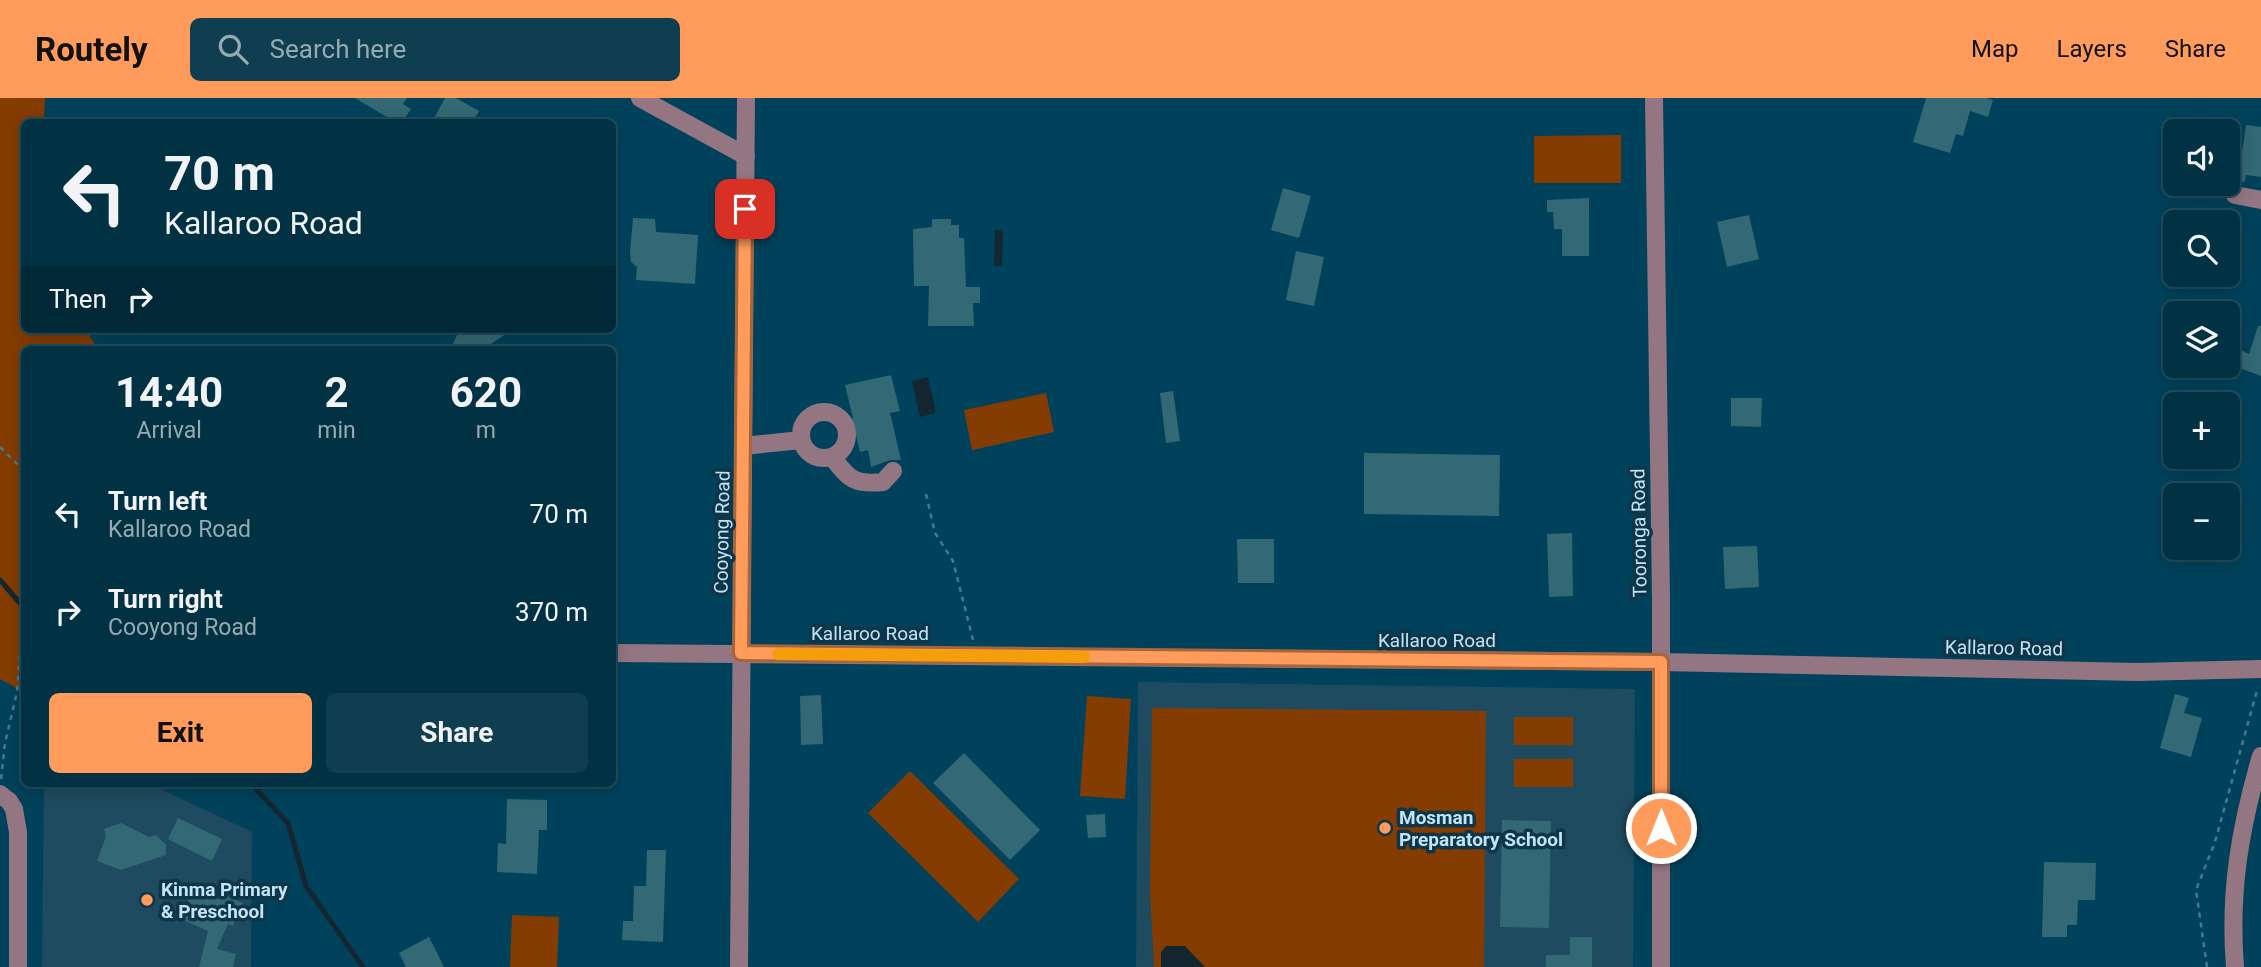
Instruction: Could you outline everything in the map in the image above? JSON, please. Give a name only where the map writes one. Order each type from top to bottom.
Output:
[{"type":"street","points":[[640,98],[746,156]]},
{"type":"street","name":"Cooyong Road","points":[[739,967],[746,98]]},
{"type":"street","name":"Tooronga Road","points":[[1654,98],[1661,662],[1661,967]]},
{"type":"street","points":[[2240,196],[2261,200]]},
{"type":"street","points":[[828,411],[845,424],[847,436],[842,450],[832,457],[810,454],[801,440],[802,427],[814,413],[828,411]]},
{"type":"street","points":[[743,446],[801,440]]},
{"type":"street","points":[[832,457],[851,480],[866,484],[883,482],[893,471]]},
{"type":"street","name":"Kallaroo Road","points":[[616,653],[977,654],[1661,662],[2138,672],[2261,669]]},
{"type":"street","points":[[2235,967],[2232,914],[2235,869],[2242,828],[2261,756]]},
{"type":"street","points":[[0,794],[14,809],[18,832],[18,967]]},
{"type":"path","points":[[0,447],[21,468]]},
{"type":"path","points":[[926,495],[935,533],[953,561],[977,654]]},
{"type":"path","points":[[0,794],[5,743],[17,692],[21,638]]},
{"type":"path","points":[[2207,967],[2196,890],[2215,842],[2257,687]]},
{"type":"shaded area","points":[[0,98],[45,98],[44,119],[21,119],[21,333],[88,333],[96,346],[21,346],[21,690],[0,679]]},
{"type":"shaded area","points":[[1621,135],[1621,183],[1534,183],[1534,136]]},
{"type":"shaded area","points":[[995,230],[1003,230],[1002,266],[994,266]]},
{"type":"shaded area","points":[[928,377],[936,413],[920,417],[912,381]]},
{"type":"shaded area","points":[[1046,393],[1054,432],[972,450],[964,410]]},
{"type":"shaded area","name":"Mosman Preparatory School","points":[[1138,682],[1635,689],[1633,967],[1136,967]]},
{"type":"shaded area","points":[[1087,696],[1131,699],[1125,799],[1080,796]]},
{"type":"shaded area","name":"Mosman Preparatory School","points":[[1152,708],[1486,711],[1484,967],[1154,967],[1150,892]]},
{"type":"shaded area","points":[[1514,717],[1573,717],[1573,745],[1514,745]]},
{"type":"shaded area","points":[[1514,759],[1573,759],[1573,787],[1514,787]]},
{"type":"shaded area","points":[[910,771],[1019,879],[978,922],[868,813]]},
{"type":"shaded area","name":"Kinma Primary & Preschool","points":[[44,787],[156,787],[252,832],[251,967],[42,967]]},
{"type":"shaded area","points":[[512,915],[559,917],[557,967],[510,967]]},
{"type":"shaded area","points":[[1166,946],[1185,946],[1205,967],[1161,967],[1161,952]]},
{"type":"building","points":[[355,98],[407,98],[403,104],[411,109],[404,119],[390,119]]},
{"type":"building","points":[[445,98],[456,98],[479,111],[475,119],[434,119]]},
{"type":"building","points":[[1926,98],[1993,100],[1988,117],[1970,111],[1963,136],[1956,134],[1950,153],[1913,142]]},
{"type":"building","points":[[2246,125],[2261,127],[2261,177],[2246,175],[2245,182],[2240,181]]},
{"type":"building","points":[[1283,188],[1311,196],[1299,238],[1271,230]]},
{"type":"building","points":[[1589,198],[1589,256],[1562,256],[1562,229],[1554,229],[1553,212],[1547,212],[1547,200]]},
{"type":"building","points":[[1749,215],[1759,259],[1727,267],[1717,222]]},
{"type":"building","points":[[633,218],[655,219],[656,232],[698,235],[695,284],[636,280],[637,267],[631,262],[630,252]]},
{"type":"building","points":[[932,219],[951,219],[951,225],[959,225],[959,238],[964,238],[966,287],[980,287],[980,303],[973,303],[974,326],[928,326],[929,286],[914,286],[913,229],[932,227]]},
{"type":"building","points":[[1296,251],[1324,257],[1314,306],[1286,300]]},
{"type":"building","points":[[2258,326],[2261,326],[2261,376],[2240,368],[2240,350],[2249,354]]},
{"type":"building","points":[[458,333],[507,333],[488,346],[452,346]]},
{"type":"building","points":[[891,375],[900,411],[890,413],[901,460],[890,460],[871,467],[868,450],[860,452],[856,435],[843,438],[840,421],[853,418],[845,385]]},
{"type":"building","points":[[1173,391],[1180,441],[1166,443],[1160,393]]},
{"type":"building","points":[[1731,398],[1762,398],[1761,427],[1731,426]]},
{"type":"building","points":[[1364,453],[1500,455],[1499,516],[1364,514]]},
{"type":"building","points":[[1572,533],[1573,596],[1549,597],[1547,534]]},
{"type":"building","points":[[1237,539],[1274,539],[1274,583],[1238,583]]},
{"type":"building","points":[[1757,546],[1759,587],[1725,589],[1723,547]]},
{"type":"building","points":[[2175,694],[2189,698],[2184,713],[2202,718],[2191,757],[2160,748]]},
{"type":"building","points":[[821,695],[823,744],[801,745],[800,696]]},
{"type":"building","points":[[964,753],[1040,830],[1010,860],[933,783]]},
{"type":"building","points":[[507,799],[547,800],[547,830],[539,830],[537,874],[497,872],[498,843],[506,844]]},
{"type":"building","points":[[1105,814],[1106,837],[1088,838],[1086,815]]},
{"type":"building","points":[[178,818],[222,839],[212,861],[168,839]]},
{"type":"building","points":[[1502,820],[1551,821],[1549,928],[1500,927]]},
{"type":"building","points":[[121,823],[149,837],[156,835],[166,845],[166,855],[121,870],[97,861],[106,836],[104,829]]},
{"type":"building","points":[[647,850],[666,850],[663,942],[622,940],[623,921],[633,921],[634,886],[646,886]]},
{"type":"building","points":[[2044,862],[2096,863],[2095,900],[2078,900],[2077,925],[2067,925],[2067,937],[2042,937]]},
{"type":"building","points":[[196,883],[243,903],[233,926],[228,924],[217,949],[236,954],[233,967],[199,967],[208,931],[181,919]]},
{"type":"building","points":[[429,937],[444,967],[406,967],[399,953]]},
{"type":"building","points":[[1570,937],[1592,937],[1592,967],[1546,967],[1546,955],[1570,955]]},
{"type":"waterway","points":[[0,580],[21,604]]},
{"type":"waterway","points":[[254,787],[288,823],[306,886],[363,967]]},
{"type":"slow traffic","points":[[778,654],[1084,657]]},
{"type":"place","name":"Mosman Preparatory School","points":[[1385,828]]},
{"type":"place","name":"Kinma Primary & Preschool","points":[[147,900]]},
{"type":"route","points":[[745,209],[741,653],[1661,662],[1661,828]]}]
